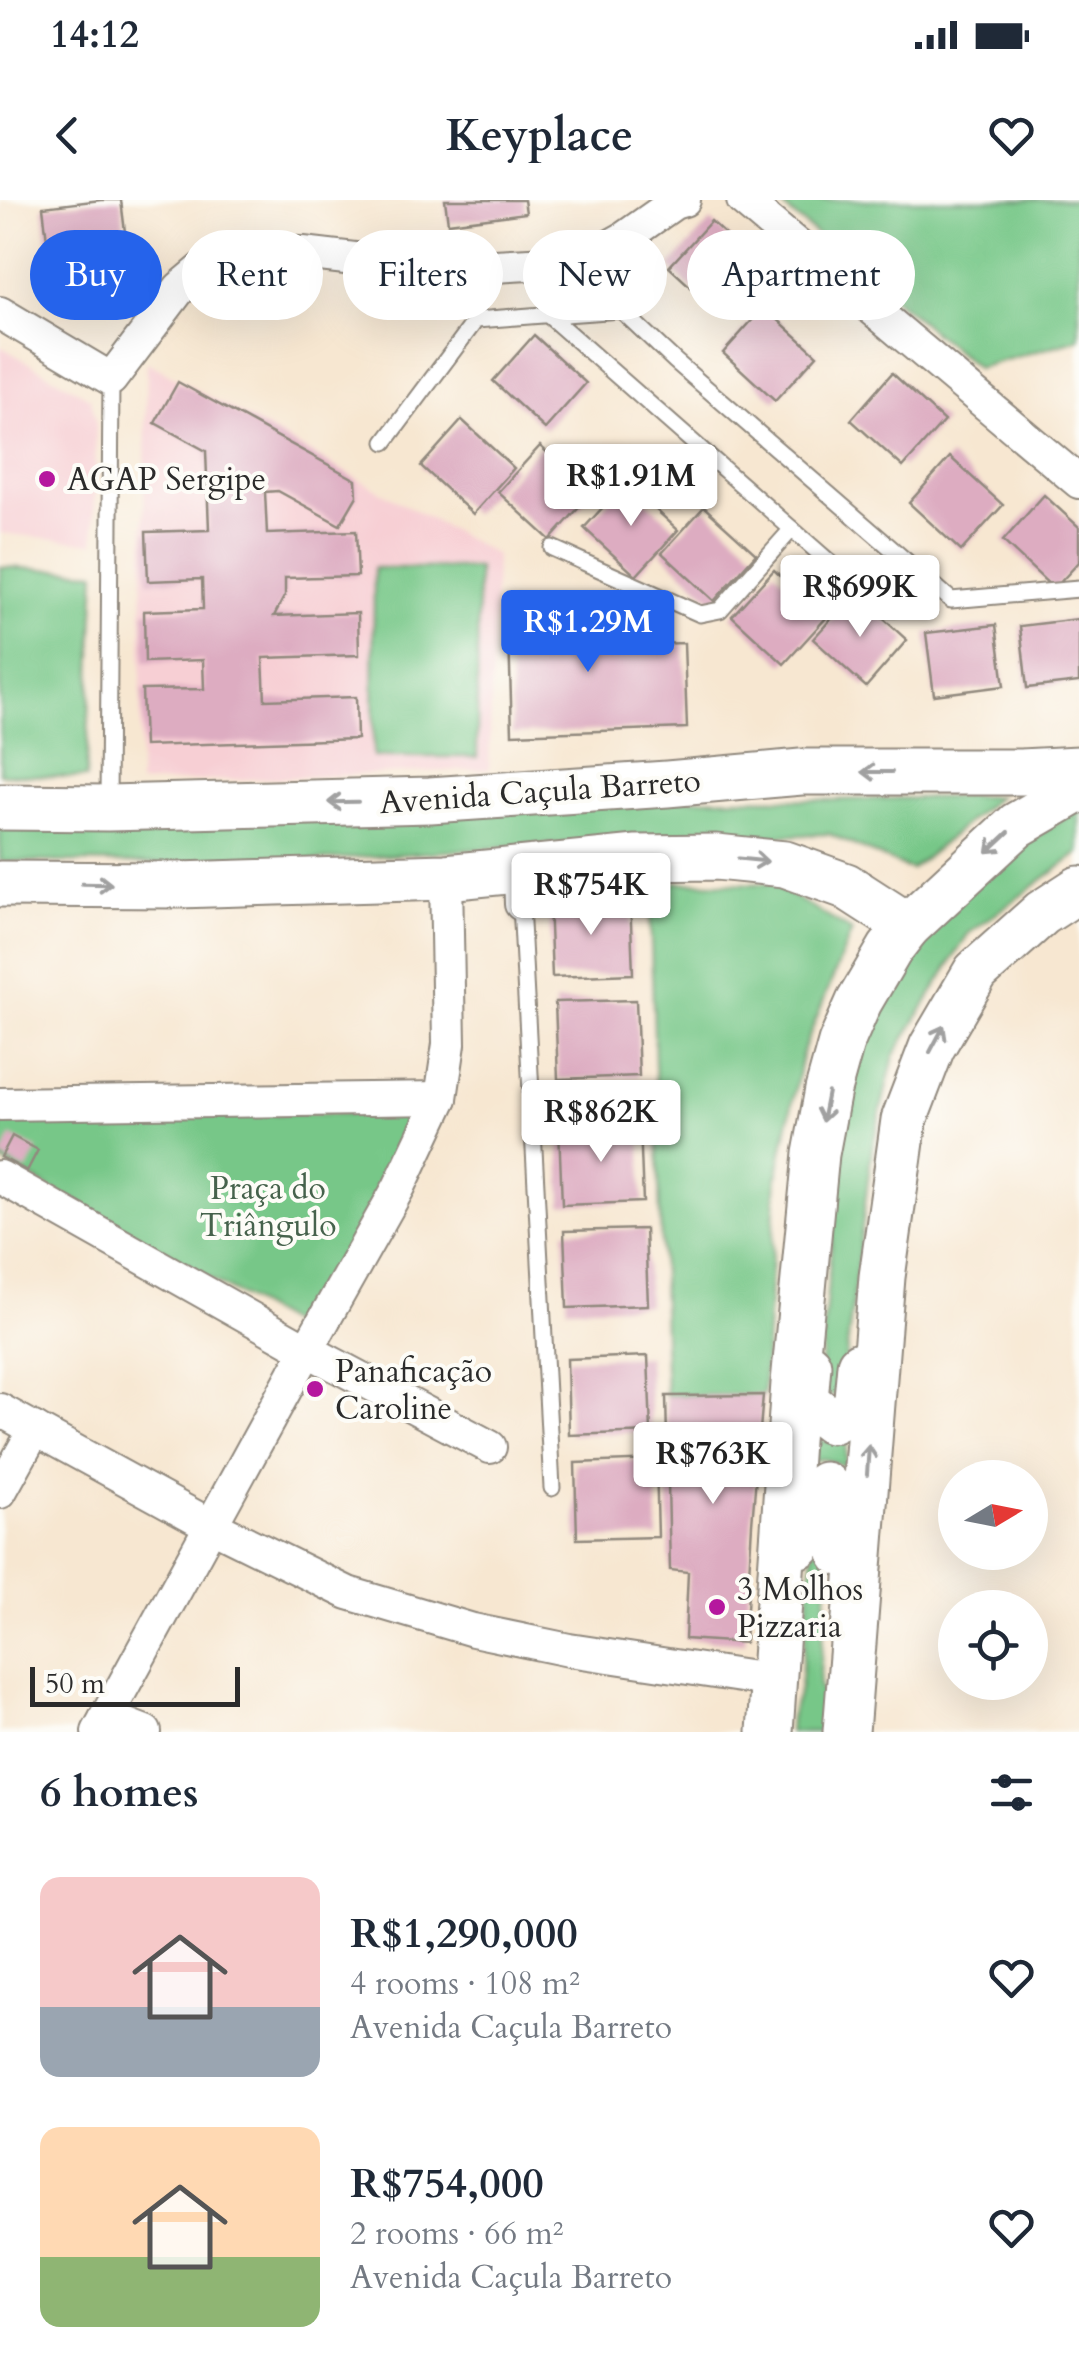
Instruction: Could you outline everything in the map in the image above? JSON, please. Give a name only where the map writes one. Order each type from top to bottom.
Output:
[{"type":"main road","name":"Avenida Caçula Barreto","points":[[0,807],[430,800],[801,772],[1079,769]]},
{"type":"main road","points":[[770,1732],[808,1228],[816,1154],[841,1043],[858,1002],[908,926],[1018,824],[1079,788]]},
{"type":"main road","points":[[0,884],[180,885],[446,877],[520,887],[656,858],[716,857],[785,864],[846,886],[908,926]]},
{"type":"main road","points":[[848,1711],[882,1277],[904,1120],[932,1047],[976,972],[1042,913],[1079,889]]},
{"type":"main road","points":[[808,1228],[815,1273],[805,1400],[831,1421],[856,1409],[873,1251],[890,1211]]},
{"type":"main road","points":[[774,1681],[789,1639],[804,1500],[825,1485],[845,1508],[833,1657],[848,1711]]},
{"type":"street","points":[[636,230],[684,200]]},
{"type":"street","points":[[743,200],[1079,482]]},
{"type":"street","points":[[0,313],[111,379],[180,288],[205,267],[247,252],[303,253],[440,269],[523,264]]},
{"type":"street","points":[[145,1732],[102,1725],[400,1188],[441,1098],[448,1044],[446,877]]},
{"type":"street","points":[[0,1104],[441,1098]]},
{"type":"street","points":[[0,1177],[307,1350],[490,1447]]},
{"type":"street","points":[[0,1410],[210,1526],[348,1593],[473,1630],[569,1650],[774,1681]]},
{"type":"street","points":[[0,1492],[34,1430]]},
{"type":"lane","points":[[385,442],[476,320],[523,317]]},
{"type":"lane","points":[[554,320],[883,609],[895,609],[922,575]]},
{"type":"lane","points":[[632,320],[951,600],[1079,589]]},
{"type":"lane","points":[[108,808],[111,379]]},
{"type":"lane","points":[[552,548],[700,614],[720,610],[792,529]]},
{"type":"lane","points":[[520,887],[552,1488]]},
{"type":"shaded area","name":"AGAP Sergipe","points":[[0,346],[91,399],[96,425],[94,543],[0,533]]},
{"type":"shaded area","points":[[147,362],[496,555],[489,769],[139,784]]},
{"type":"green space","points":[[775,200],[1079,200],[1079,339],[977,368],[915,316],[915,230],[811,230]]},
{"type":"green space","points":[[0,567],[96,572],[86,778],[0,774]]},
{"type":"green space","points":[[374,568],[478,568],[477,757],[373,757]]},
{"type":"green space","points":[[999,796],[911,870],[829,834],[540,845],[247,865],[0,861],[0,814]]},
{"type":"green space","points":[[1079,809],[1079,853],[968,934],[894,1056],[872,1148],[841,1396],[818,1394],[833,1227],[821,1165],[883,978],[982,871]]},
{"type":"green space","points":[[649,882],[772,884],[852,931],[803,1051],[777,1177],[763,1395],[666,1396]]},
{"type":"green space","name":"Praça do Triângulo","points":[[424,1113],[306,1333],[0,1160],[0,1115]]},
{"type":"green space","points":[[802,1434],[825,1441],[847,1438],[845,1466],[824,1459],[800,1462]]},
{"type":"green space","points":[[817,1510],[833,1510],[819,1686],[826,1702],[824,1732],[789,1732],[800,1688]]},
{"type":"building","points":[[121,200],[125,230],[46,230],[43,207]]},
{"type":"building","points":[[445,200],[524,200],[526,213],[448,223]]},
{"type":"building","points":[[711,221],[721,230],[703,230]]},
{"type":"building","points":[[687,247],[687,284],[669,267]]},
{"type":"building","points":[[752,320],[778,320],[817,355],[775,401],[723,353]]},
{"type":"building","points":[[534,335],[586,383],[545,429],[493,381]]},
{"type":"building","points":[[892,373],[944,421],[903,467],[851,420]]},
{"type":"building","points":[[178,382],[356,480],[357,496],[340,525],[278,491],[265,492],[267,534],[356,531],[358,576],[285,578],[285,595],[274,616],[358,613],[359,655],[263,658],[265,700],[356,697],[357,739],[144,746],[142,690],[204,689],[203,660],[145,662],[144,611],[203,609],[202,579],[148,581],[146,532],[209,530],[206,451],[155,423]]},
{"type":"building","points":[[462,420],[514,468],[473,514],[421,466]]},
{"type":"building","points":[[540,446],[592,493],[550,540],[498,492]]},
{"type":"building","points":[[950,457],[1003,505],[961,551],[909,503]]},
{"type":"building","points":[[626,482],[678,530],[636,576],[584,528]]},
{"type":"building","points":[[1044,495],[1079,527],[1079,562],[1054,589],[1003,541]]},
{"type":"building","points":[[704,507],[756,554],[714,601],[662,553]]},
{"type":"building","points":[[774,570],[826,618],[784,664],[732,616]]},
{"type":"building","points":[[855,593],[907,640],[866,687],[813,639]]},
{"type":"building","points":[[598,600],[600,646],[684,643],[687,728],[512,734],[508,603]]},
{"type":"building","points":[[1079,619],[1079,682],[1027,688],[1020,626]]},
{"type":"building","points":[[996,625],[1004,686],[934,695],[926,633]]},
{"type":"building","points":[[630,898],[633,974],[552,977],[549,901]]},
{"type":"building","points":[[636,1000],[639,1076],[558,1079],[555,1002]]},
{"type":"building","points":[[640,1125],[643,1202],[562,1205],[559,1128]]},
{"type":"building","points":[[12,1136],[38,1150],[27,1171],[1,1157]]},
{"type":"building","points":[[645,1229],[648,1305],[567,1308],[564,1231]]},
{"type":"building","points":[[648,1356],[651,1432],[569,1435],[567,1359]]},
{"type":"building","points":[[763,1395],[745,1643],[685,1639],[688,1572],[670,1570],[666,1396]]},
{"type":"building","points":[[656,1460],[658,1537],[577,1539],[575,1463]]},
{"type":"place","name":"AGAP Sergipe","points":[[47,479]]},
{"type":"place","name":"Panaficação Caroline","points":[[315,1389]]},
{"type":"place","name":"3 Molhos Pizzaria","points":[[717,1607]]}]
